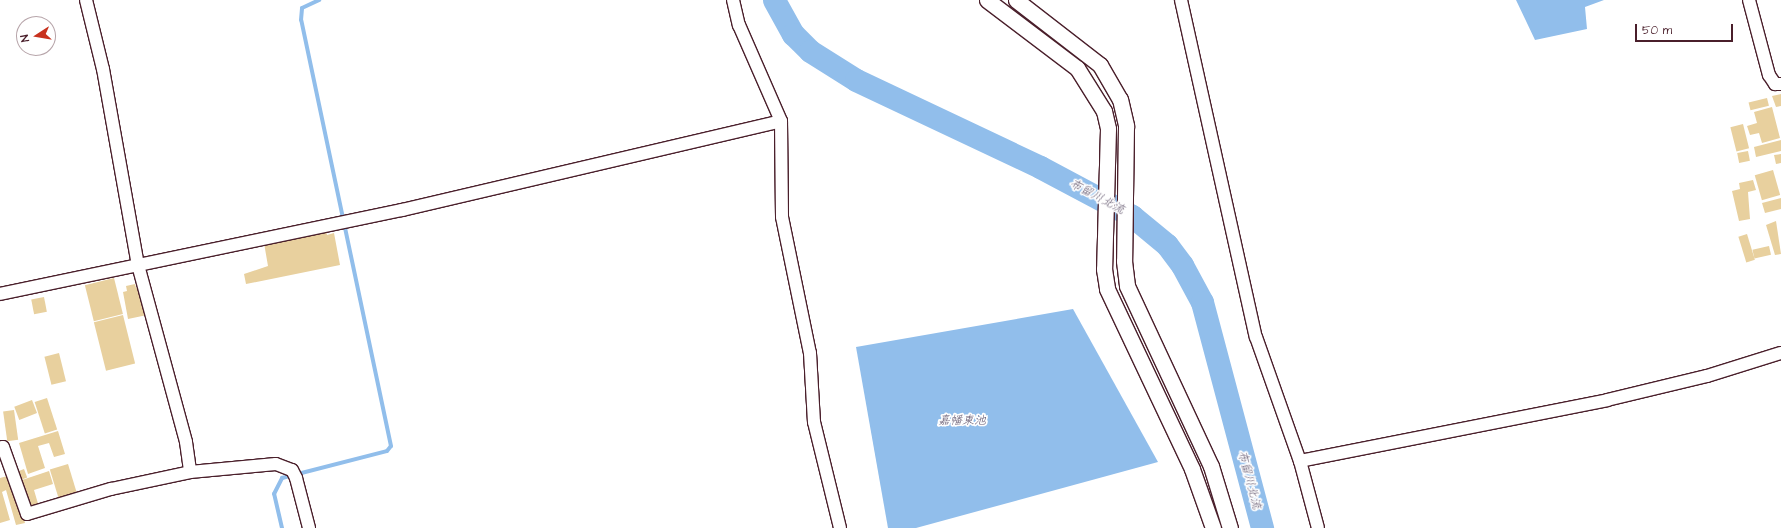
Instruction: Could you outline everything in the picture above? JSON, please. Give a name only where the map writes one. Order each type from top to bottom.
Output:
[{"type":"street","points":[[86,0],[103,69],[138,265],[186,442],[190,472]]},
{"type":"street","points":[[733,0],[739,25],[781,121],[782,217],[810,353],[814,422],[840,528]]},
{"type":"street","points":[[987,0],[1077,68],[1094,91],[1108,129],[1104,269],[1114,308],[1161,401],[1213,528]]},
{"type":"street","points":[[1016,0],[1100,65],[1120,99],[1123,112],[1127,174],[1124,239],[1127,286],[1133,303],[1211,466],[1230,528]]},
{"type":"street","points":[[1181,0],[1256,338],[1300,461],[1318,528]]},
{"type":"street","points":[[1749,0],[1769,75],[1775,84],[1781,84]]},
{"type":"street","points":[[0,294],[410,208],[781,121]]},
{"type":"street","points":[[1300,461],[1607,400],[1707,376],[1781,353]]},
{"type":"street","points":[[0,448],[3,447],[27,514],[111,489],[190,472],[283,465],[296,478],[309,528]]},
{"type":"water","points":[[1516,0],[1604,0],[1585,7],[1587,29],[1535,40]]},
{"type":"water","name":"嘉幡東池","points":[[1073,309],[1158,462],[916,528],[888,528],[856,347]]},
{"type":"building","points":[[1781,94],[1781,106],[1776,107],[1772,96]]},
{"type":"building","points":[[1767,98],[1769,106],[1750,110],[1749,103]]},
{"type":"building","points":[[1772,107],[1780,138],[1762,143],[1759,133],[1750,135],[1747,126],[1757,123],[1754,112]]},
{"type":"building","points":[[1743,124],[1749,148],[1736,151],[1730,127]]},
{"type":"building","points":[[1781,140],[1781,151],[1756,157],[1754,147]]},
{"type":"building","points":[[1748,151],[1750,161],[1739,163],[1737,153]]},
{"type":"building","points":[[1781,154],[1781,163],[1776,164],[1774,155]]},
{"type":"building","points":[[1773,170],[1780,195],[1762,200],[1755,175]]},
{"type":"building","points":[[1753,180],[1756,190],[1748,192],[1750,219],[1739,221],[1732,191],[1740,189],[1739,183]]},
{"type":"building","points":[[1781,198],[1781,209],[1765,213],[1762,203]]},
{"type":"building","points":[[1776,221],[1781,254],[1775,255],[1766,225]]},
{"type":"building","points":[[326,230],[327,235],[334,233],[340,265],[246,284],[244,274],[268,266],[264,243]]},
{"type":"building","points":[[1747,234],[1755,260],[1746,262],[1738,237]]},
{"type":"building","points":[[1769,246],[1771,255],[1754,259],[1752,250]]},
{"type":"building","points":[[114,278],[123,314],[94,321],[85,285]]},
{"type":"building","points":[[135,284],[136,288],[141,287],[147,315],[128,319],[123,292],[127,291],[126,286]]},
{"type":"building","points":[[44,297],[47,312],[34,314],[31,299]]},
{"type":"building","points":[[123,315],[135,364],[106,371],[94,322]]},
{"type":"building","points":[[59,353],[66,381],[51,385],[44,357]]},
{"type":"building","points":[[47,398],[57,429],[45,433],[35,402]]},
{"type":"building","points":[[32,400],[37,413],[19,420],[14,407]]},
{"type":"building","points":[[14,410],[18,440],[7,441],[3,412]]},
{"type":"building","points":[[58,431],[65,454],[54,457],[49,443],[38,446],[45,468],[28,474],[19,443]]},
{"type":"building","points":[[68,464],[77,494],[59,499],[50,470]]},
{"type":"building","points":[[24,469],[27,477],[19,481],[16,472]]},
{"type":"building","points":[[49,471],[53,484],[34,490],[39,507],[28,510],[19,481]]},
{"type":"building","points":[[11,475],[25,523],[16,525],[6,490],[2,492],[10,520],[0,523],[0,478]]},
{"type":"waterway","points":[[282,528],[274,494],[282,478],[387,451],[391,446],[301,20],[302,8],[319,0]]},
{"type":"waterway","name":"布留川北流","points":[[774,0],[793,34],[810,51],[856,80],[1040,167],[1132,216],[1167,245],[1182,265],[1202,302],[1262,528]]}]
